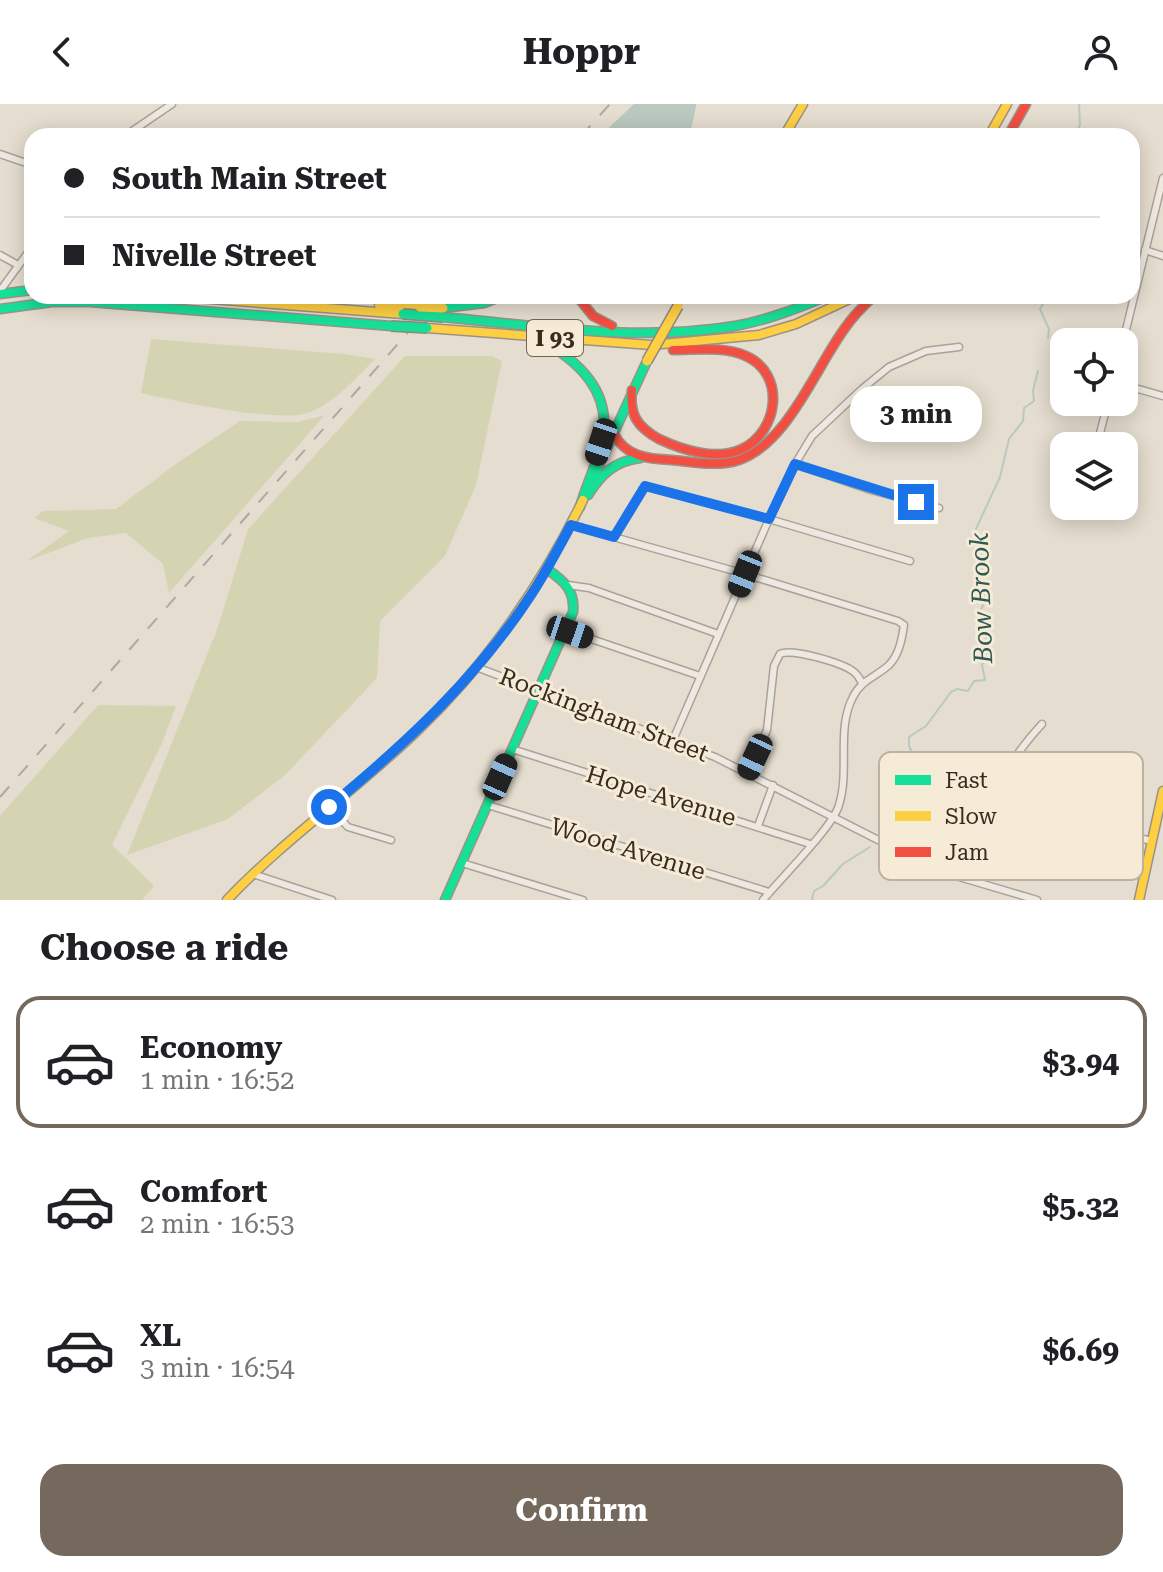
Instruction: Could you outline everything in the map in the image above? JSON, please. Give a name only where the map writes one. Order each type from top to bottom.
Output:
[{"type":"main road","points":[[789,128],[803,104]]},
{"type":"main road","points":[[994,128],[1007,104]]},
{"type":"main road","points":[[1012,128],[1026,104]]},
{"type":"main road","points":[[0,292],[24,291]]},
{"type":"main road","name":"I 93","points":[[0,309],[35,304]]},
{"type":"main road","name":"I 93","points":[[115,304],[651,345],[759,335],[796,324],[839,304]]},
{"type":"main road","name":"I 93","points":[[272,304],[403,314],[443,312],[662,333],[707,331],[763,321],[807,304]]},
{"type":"main road","points":[[371,304],[420,307],[443,312],[479,304]]},
{"type":"main road","points":[[582,304],[605,324],[662,333]]},
{"type":"main road","points":[[227,900],[287,841],[420,729],[513,621],[571,525],[632,390],[679,304]]},
{"type":"main road","points":[[580,507],[607,469],[619,462],[645,458],[727,462],[740,460],[763,448],[783,423],[842,331],[867,304]]},
{"type":"main road","points":[[534,336],[578,363],[591,377],[600,395],[604,414],[603,432],[580,507]]},
{"type":"main road","points":[[632,390],[630,411],[639,425],[656,437],[690,450],[716,453],[740,449],[762,433],[770,419],[774,401],[771,384],[763,369],[753,360],[729,352],[651,345]]},
{"type":"main road","points":[[614,434],[625,451],[645,458]]},
{"type":"main road","points":[[445,900],[574,605],[568,585],[547,569]]},
{"type":"main road","points":[[1139,900],[1163,791]]},
{"type":"street","points":[[137,128],[172,104]]},
{"type":"street","points":[[0,154],[24,162]]},
{"type":"street","points":[[1140,271],[1163,178]]},
{"type":"street","points":[[1145,250],[1163,256]]},
{"type":"street","points":[[0,255],[18,265]]},
{"type":"street","points":[[0,292],[24,257]]},
{"type":"street","points":[[1126,328],[1132,304]]},
{"type":"street","points":[[673,740],[769,519],[812,436],[889,367],[926,351],[959,347]]},
{"type":"street","points":[[1138,389],[1163,396]]},
{"type":"street","points":[[795,464],[871,490],[939,508]]},
{"type":"street","points":[[614,537],[645,486],[910,561]]},
{"type":"street","points":[[571,525],[745,574],[904,625],[898,651],[891,663],[862,683],[851,700],[847,712],[844,783],[835,817],[763,900]]},
{"type":"street","points":[[568,585],[589,588],[718,634]]},
{"type":"street","points":[[565,630],[700,676]]},
{"type":"street","points":[[748,772],[767,730],[774,666],[780,654],[792,651],[848,668],[862,683]]},
{"type":"street","name":"Rockingham Street","points":[[476,667],[673,740],[748,772],[879,840]]},
{"type":"street","points":[[1020,752],[1042,724]]},
{"type":"street","name":"Hope Avenue","points":[[512,749],[810,844]]},
{"type":"street","points":[[758,826],[773,785]]},
{"type":"street","name":"Wood Avenue","points":[[488,805],[769,892]]},
{"type":"street","points":[[329,807],[348,827],[391,840]]},
{"type":"street","points":[[1143,839],[1152,841]]},
{"type":"street","points":[[462,863],[583,900]]},
{"type":"street","points":[[253,874],[332,900]]},
{"type":"street","name":"Rockingham Street","points":[[969,880],[1037,900]]},
{"type":"green space","points":[[151,339],[375,359],[344,390],[317,409],[293,415],[250,413],[141,393]]},
{"type":"green space","points":[[405,356],[492,356],[502,361],[476,485],[445,556],[380,621],[377,678],[284,776],[228,819],[127,855],[218,627],[248,529]]},
{"type":"green space","points":[[325,415],[169,593],[163,564],[126,533],[88,538],[27,561],[69,531],[34,518],[43,511],[116,509],[240,421],[298,422]]},
{"type":"green space","points":[[98,705],[176,706],[163,741],[112,845],[154,886],[142,900],[0,900],[0,816]]},
{"type":"shaded area","points":[[634,104],[696,104],[691,128],[608,128]]},
{"type":"waterway","name":"Bow Brook","points":[[1079,104],[1079,128]]},
{"type":"waterway","name":"Bow Brook","points":[[1043,304],[1040,309],[1049,329],[1048,338]]},
{"type":"waterway","name":"Bow Brook","points":[[912,752],[909,737],[926,726],[951,692],[957,689],[968,691],[974,681],[985,680],[982,665],[987,645],[979,613],[986,600],[975,531],[1000,477],[1009,439],[1023,421],[1024,408],[1034,401],[1038,371]]},
{"type":"waterway","name":"Bow Brook","points":[[812,900],[814,891],[823,886],[843,864],[870,847]]},
{"type":"railway","points":[[588,128],[610,104]]},
{"type":"railway","points":[[0,797],[433,304]]},
{"type":"traffic: fast","points":[[0,294],[24,291]]},
{"type":"traffic: fast","points":[[0,309],[37,304]]},
{"type":"traffic: fast","points":[[115,304],[391,326]]},
{"type":"traffic: fast","points":[[443,308],[476,304]]},
{"type":"traffic: fast","points":[[443,317],[589,331],[662,333],[735,326],[807,304]]},
{"type":"traffic: fast","points":[[403,314],[443,317]]},
{"type":"traffic: fast","points":[[391,326],[427,328]]},
{"type":"traffic: fast","points":[[539,339],[567,357],[590,380],[602,408],[602,442],[580,507]]},
{"type":"traffic: fast","points":[[594,476],[647,361]]},
{"type":"traffic: fast","points":[[588,495],[610,470],[623,462],[640,458]]},
{"type":"traffic: fast","points":[[445,900],[573,612],[567,587],[547,569]]},
{"type":"traffic: slow","points":[[789,128],[803,104]]},
{"type":"traffic: slow","points":[[994,128],[1007,104]]},
{"type":"traffic: slow","points":[[274,304],[403,314]]},
{"type":"traffic: slow","points":[[427,328],[651,345],[759,335],[796,324],[839,304]]},
{"type":"traffic: slow","points":[[379,305],[420,307]]},
{"type":"traffic: slow","points":[[647,361],[678,306]]},
{"type":"traffic: slow","points":[[420,307],[443,308]]},
{"type":"traffic: slow","points":[[227,900],[273,856],[394,753],[467,679],[530,593],[583,500]]},
{"type":"traffic: slow","points":[[1139,900],[1163,791]]},
{"type":"traffic: jam","points":[[1012,128],[1026,104]]},
{"type":"traffic: jam","points":[[583,304],[593,316],[612,326]]},
{"type":"traffic: jam","points":[[614,434],[631,452],[654,459],[706,463],[739,460],[772,438],[786,421],[834,344],[865,304]]},
{"type":"traffic: jam","points":[[632,390],[633,413],[640,425],[668,443],[700,453],[722,454],[742,449],[754,441],[764,429],[773,402],[772,389],[759,364],[729,351],[673,350]]},
{"type":"route","points":[[329,807],[420,729],[476,667],[531,595],[571,525],[614,537],[645,486],[769,519],[795,464],[916,502]]}]
